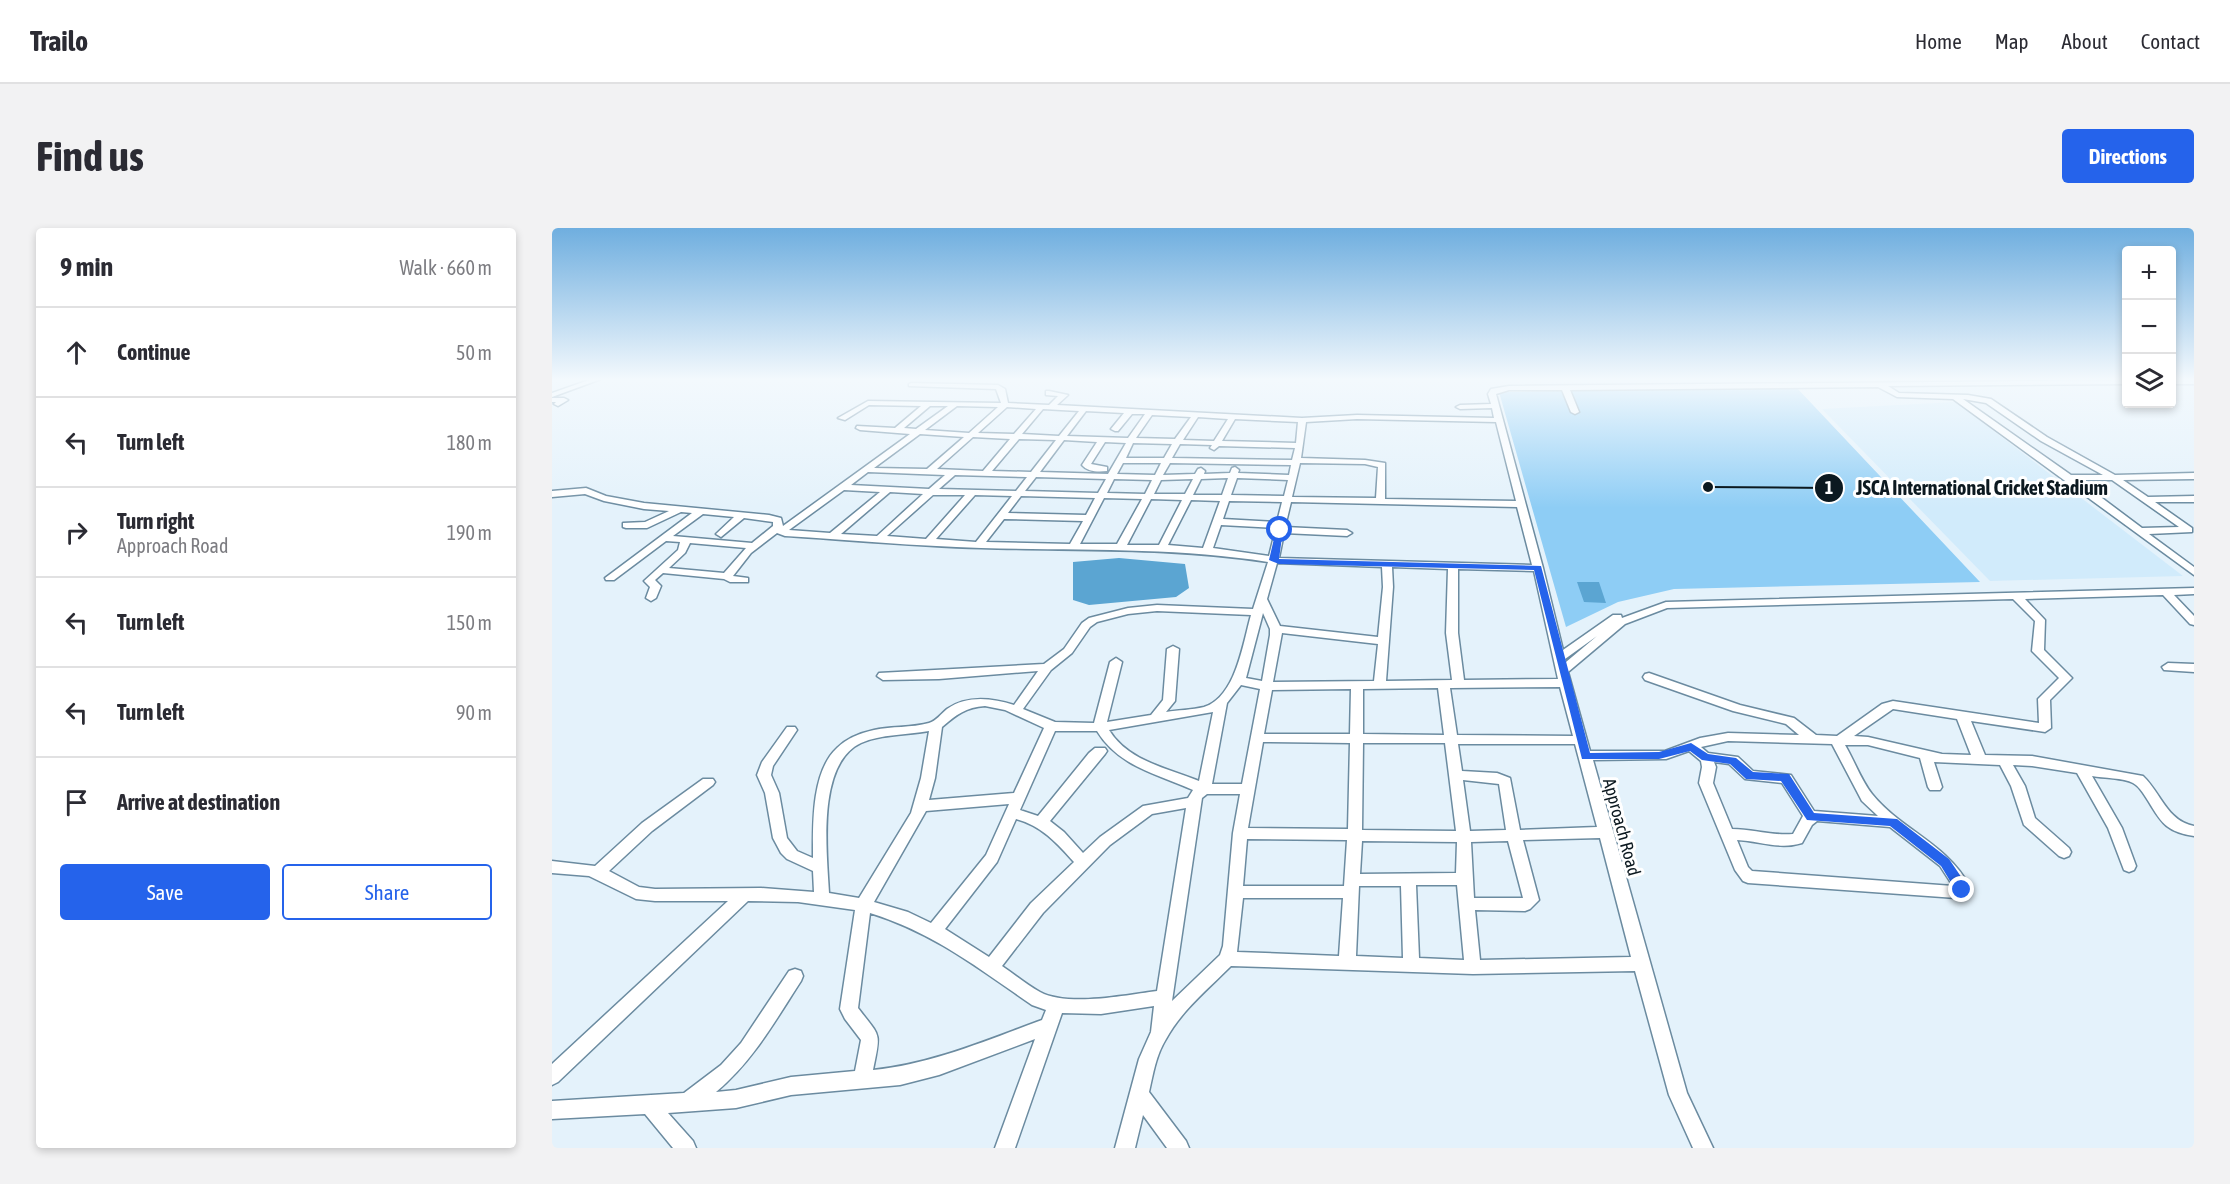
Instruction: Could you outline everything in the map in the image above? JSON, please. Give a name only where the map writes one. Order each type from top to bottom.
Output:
[{"type":"street","points":[[896,431],[907,422]]},
{"type":"street","points":[[727,576],[754,546],[869,470],[933,422]]},
{"type":"street","points":[[929,472],[986,422]]},
{"type":"street","points":[[986,473],[1028,422]]},
{"type":"street","points":[[979,545],[1074,422]]},
{"type":"street","points":[[1115,429],[1121,422]]},
{"type":"street","points":[[1074,546],[1112,473],[1144,422]]},
{"type":"street","points":[[1121,546],[1177,442],[1192,422]]},
{"type":"street","points":[[1162,548],[1186,497],[1230,422]]},
{"type":"street","points":[[822,898],[823,794],[826,777],[841,750],[847,744],[864,736],[936,726],[953,711],[968,705],[991,703],[1016,710],[1051,726],[1100,726],[1210,710],[1221,703],[1240,678],[1273,560],[1300,446],[1302,422]]},
{"type":"street","name":"Approach Road","points":[[1500,422],[1564,677],[1678,1095],[1703,1148]]},
{"type":"street","points":[[1989,422],[2069,478],[2194,572]]},
{"type":"street","points":[[2019,422],[2044,439],[2113,477],[2192,530]]},
{"type":"street","points":[[860,428],[1015,437],[1300,446]]},
{"type":"street","points":[[1102,439],[1086,465],[1090,468],[1158,478],[1292,477]]},
{"type":"street","points":[[1120,460],[1237,463],[1365,462],[1382,465],[1380,501]]},
{"type":"street","points":[[1207,551],[1237,463]]},
{"type":"street","points":[[869,470],[1033,474],[1112,473]]},
{"type":"street","points":[[879,539],[934,492],[953,472]]},
{"type":"street","points":[[2069,478],[2194,476]]},
{"type":"street","points":[[842,487],[972,493],[1521,504]]},
{"type":"street","points":[[832,536],[887,490]]},
{"type":"street","points":[[552,494],[586,491],[604,498],[644,506],[776,519],[779,522],[779,530]]},
{"type":"street","points":[[928,542],[972,493]]},
{"type":"street","points":[[2146,500],[2194,499]]},
{"type":"street","points":[[626,525],[646,525],[681,510]]},
{"type":"street","points":[[610,578],[700,512]]},
{"type":"street","points":[[721,534],[741,516]]},
{"type":"street","points":[[1001,516],[1088,518]]},
{"type":"street","points":[[1218,522],[1347,533]]},
{"type":"street","points":[[779,530],[832,536],[979,545],[1162,548],[1207,551],[1273,560],[1538,568]]},
{"type":"street","points":[[2139,531],[2192,530]]},
{"type":"street","points":[[663,538],[754,546]]},
{"type":"street","points":[[651,598],[656,586],[649,582],[682,551],[686,540]]},
{"type":"street","points":[[2176,558],[2194,558]]},
{"type":"street","points":[[1380,685],[1388,587],[1386,564]]},
{"type":"street","points":[[1453,566],[1452,633],[1459,685]]},
{"type":"street","points":[[660,570],[727,576],[730,579],[744,580]]},
{"type":"street","points":[[1559,658],[1614,618],[1650,602],[1670,598],[2194,585]]},
{"type":"street","points":[[2165,591],[2194,622]]},
{"type":"street","points":[[1240,678],[1248,685],[1268,686],[1444,686],[1564,677],[1621,622],[1666,604],[2194,591]]},
{"type":"street","points":[[1838,740],[1889,705],[2039,729],[2046,727],[2044,699],[2066,678],[2039,654],[2040,620],[2015,595]]},
{"type":"street","points":[[1125,1148],[1148,1059],[1158,1035],[1175,1010],[1227,959],[1231,946],[1240,833],[1268,686],[1276,629],[1262,599]]},
{"type":"street","points":[[1016,710],[1047,667],[1068,651],[1086,625],[1104,616],[1128,610],[1157,608],[1258,612]]},
{"type":"street","points":[[1276,629],[1384,641]]},
{"type":"street","points":[[1156,717],[1169,701],[1173,649]]},
{"type":"street","points":[[1116,662],[1100,726],[1114,748],[1204,789],[1248,789]]},
{"type":"street","points":[[883,676],[939,675],[1047,667]]},
{"type":"street","points":[[2168,668],[2194,668]]},
{"type":"street","points":[[1650,677],[1737,708],[1790,721],[1812,739]]},
{"type":"street","points":[[1347,962],[1355,834],[1357,685]]},
{"type":"street","points":[[1444,686],[1464,837],[1464,879],[1473,967]]},
{"type":"street","points":[[1158,1035],[1194,801],[1195,796],[1204,789],[1221,703]]},
{"type":"street","points":[[1962,715],[1980,760]]},
{"type":"street","points":[[862,1080],[870,1040],[869,1035],[852,1016],[849,1009],[863,906],[910,830],[920,806],[928,778],[936,726]]},
{"type":"street","points":[[934,931],[992,858],[1051,726]]},
{"type":"street","points":[[791,730],[767,765],[764,776],[772,793],[780,838],[786,849],[792,855],[821,868]]},
{"type":"street","points":[[1585,756],[1659,756],[1728,737],[1876,742],[1950,760],[2044,762],[2138,779],[2151,793],[2159,810],[2174,826],[2194,831]]},
{"type":"street","points":[[1258,738],[1581,740]]},
{"type":"street","points":[[1706,757],[1709,767],[1706,783],[1743,874],[1751,878],[1956,892],[1962,890],[1945,862],[1893,822],[1862,790],[1838,740]]},
{"type":"street","points":[[1691,746],[1706,757],[1733,760],[1750,776],[1786,778],[1811,817]]},
{"type":"street","points":[[1042,821],[1100,751]]},
{"type":"street","points":[[1926,755],[1935,787]]},
{"type":"street","points":[[2004,760],[2018,786],[2029,821],[2037,831],[2064,852]]},
{"type":"street","points":[[2081,769],[2115,828],[2129,866]]},
{"type":"street","points":[[1457,775],[1497,778],[1505,781],[1514,835],[1530,902],[1525,905],[1466,904]]},
{"type":"street","points":[[597,873],[647,827],[708,782]]},
{"type":"street","points":[[920,806],[1018,798]]},
{"type":"street","points":[[990,968],[1037,908],[1104,841],[1138,815],[1163,806],[1194,801]]},
{"type":"street","points":[[1011,813],[1042,821],[1051,827],[1083,863]]},
{"type":"street","points":[[1811,817],[1893,822]]},
{"type":"street","points":[[1726,834],[1755,835],[1774,841],[1797,839],[1811,817]]},
{"type":"street","points":[[1240,833],[1464,837],[1606,831]]},
{"type":"street","points":[[552,867],[589,870],[636,893],[822,898],[886,911],[934,931],[1038,1000],[1056,1005],[1104,1007],[1164,997]]},
{"type":"street","points":[[1235,892],[1352,886],[1408,880],[1464,879]]},
{"type":"street","points":[[1408,880],[1411,965]]},
{"type":"street","points":[[552,1076],[743,896]]},
{"type":"street","points":[[1227,959],[1473,967],[1642,964]]},
{"type":"street","points":[[687,1103],[727,1071],[747,1049],[795,976]]},
{"type":"street","points":[[1005,1148],[1056,1005]]},
{"type":"street","points":[[552,1110],[736,1099],[791,1086],[900,1076],[939,1066],[1048,1026]]},
{"type":"street","points":[[1139,1094],[1179,1148]]},
{"type":"street","points":[[649,1105],[686,1148]]},
{"type":"shaded area","points":[[1508,422],[1829,422],[1980,582],[1674,589],[1618,602],[1566,627]]},
{"type":"shaded area","points":[[1835,422],[1982,422],[2183,576],[1990,581]]},
{"type":"shaded area","points":[[1119,558],[1185,564],[1189,588],[1176,597],[1089,605],[1073,600],[1073,562]]},
{"type":"shaded area","points":[[1577,582],[1599,582],[1606,603],[1584,602]]},
{"type":"place","name":"JSCA International Cricket Stadium","points":[[1708,487]]},
{"type":"route","points":[[1280,530],[1273,560],[1279,561],[1538,568],[1585,756],[1659,756],[1691,746],[1706,757],[1733,760],[1750,776],[1785,777],[1811,817],[1893,822],[1945,862],[1962,890]]}]
